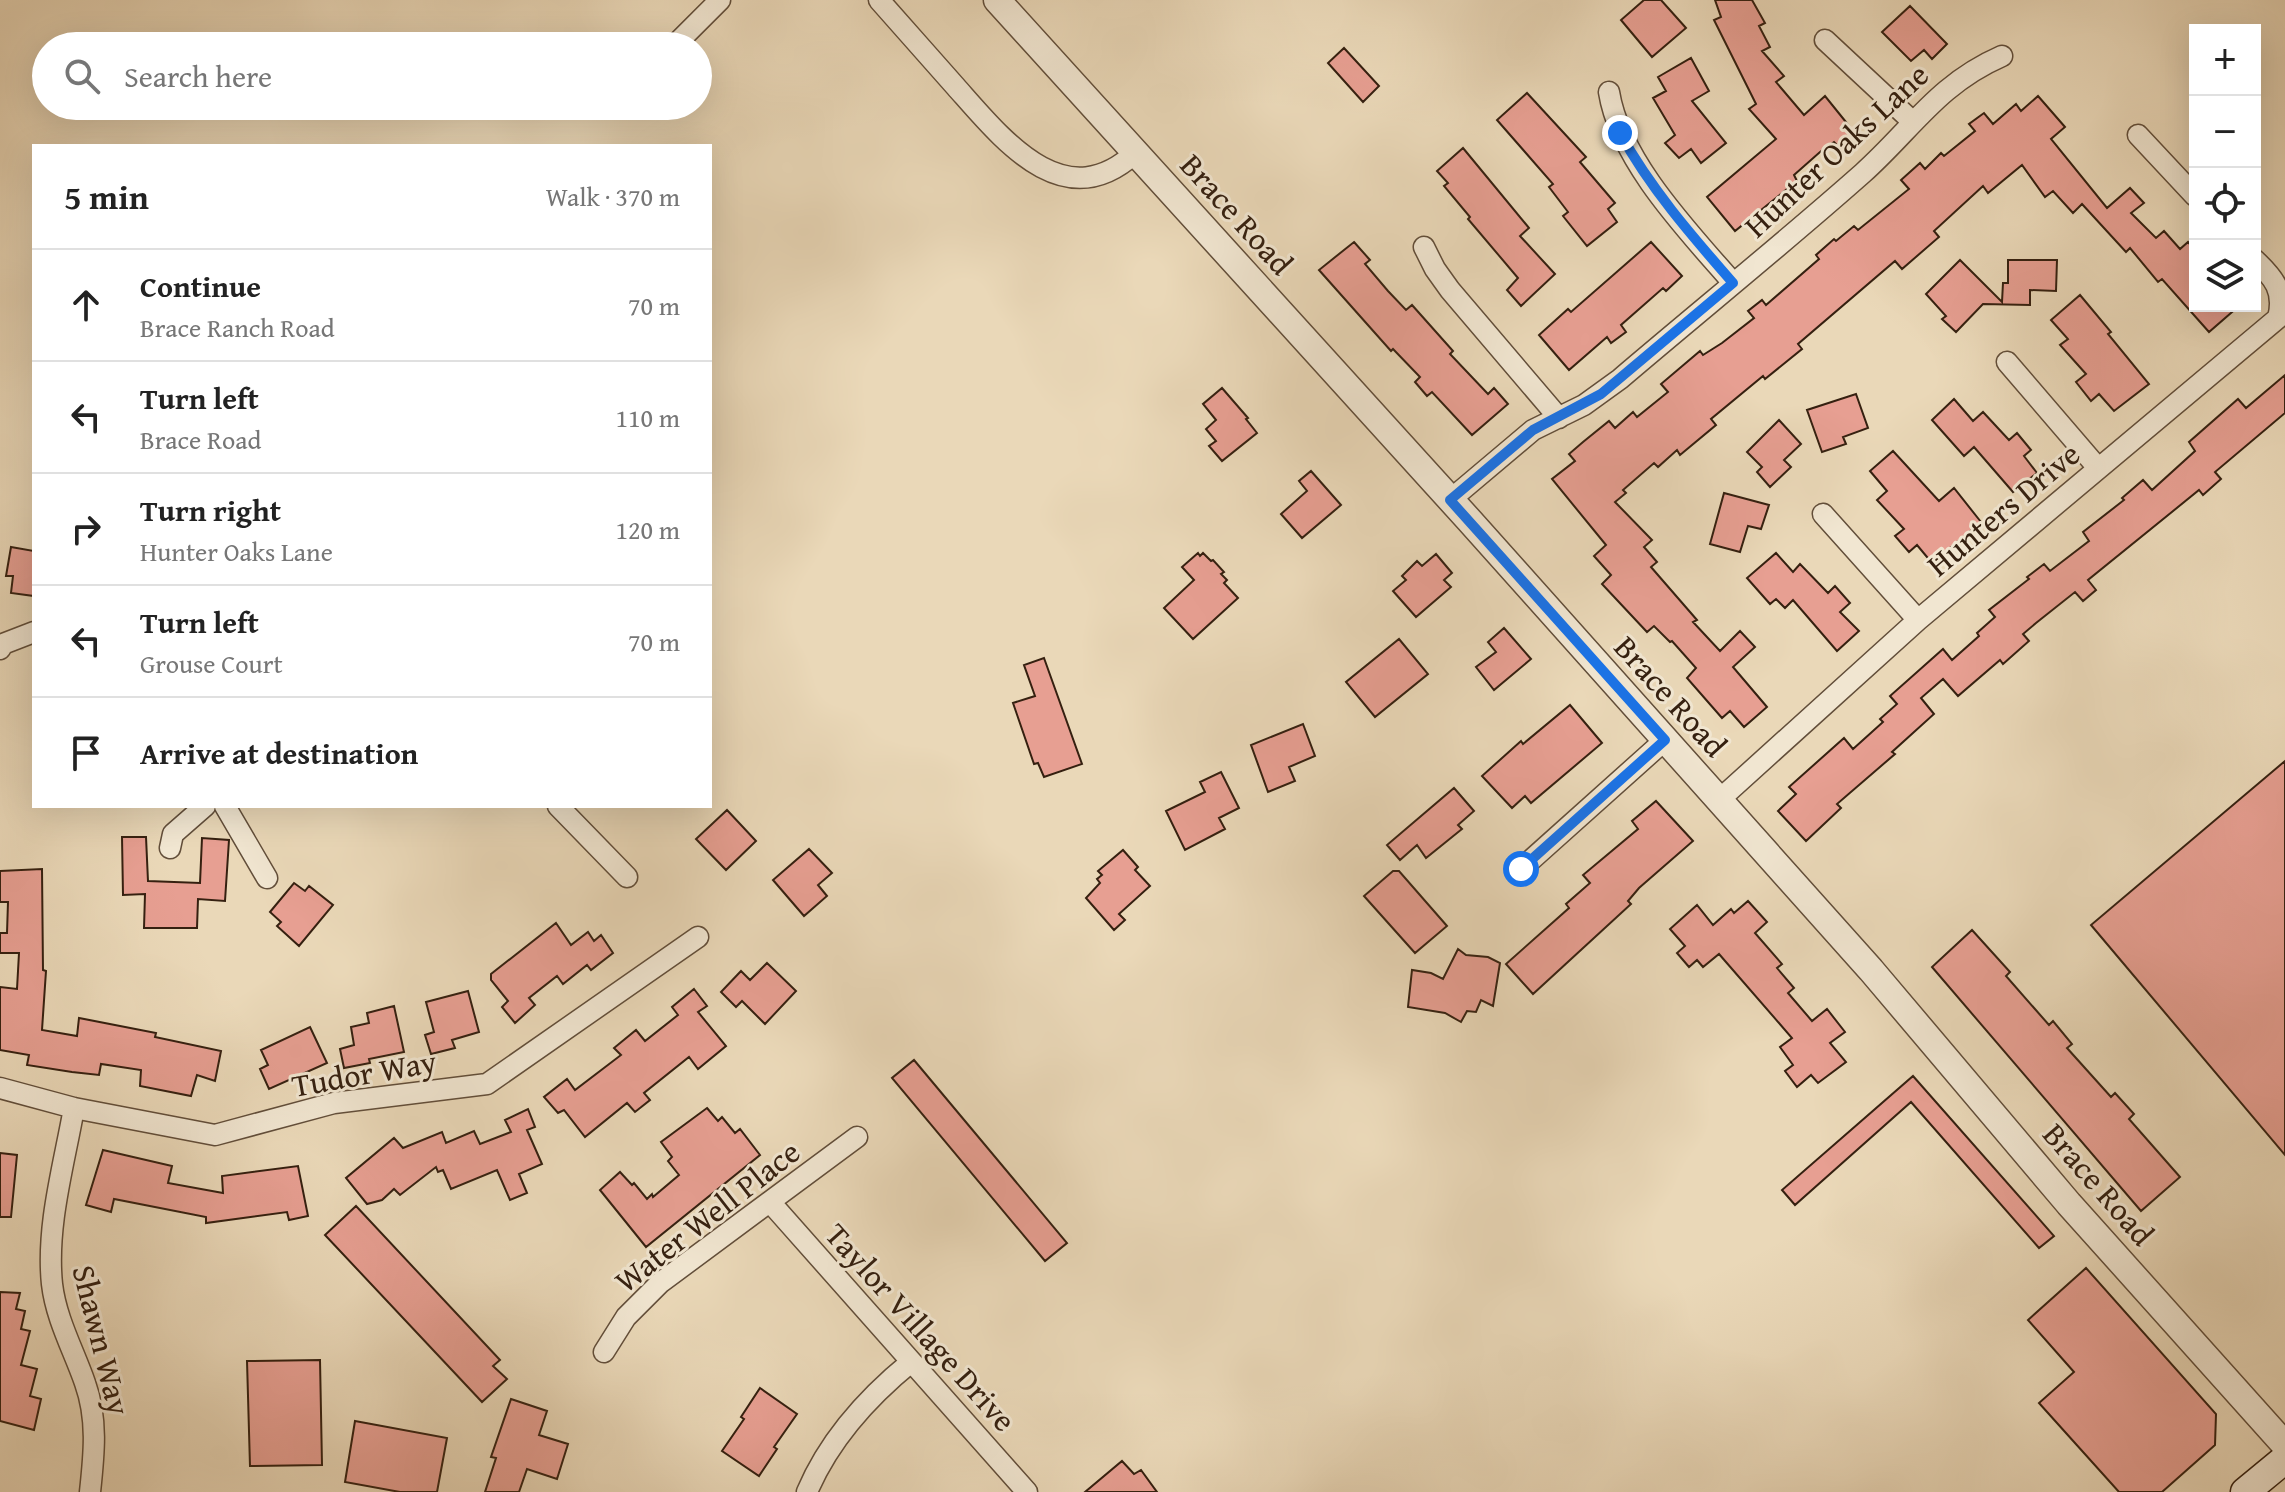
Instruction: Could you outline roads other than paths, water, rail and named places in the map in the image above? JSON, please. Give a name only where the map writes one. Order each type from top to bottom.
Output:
[{"type":"main road","points":[[2245,1492],[2285,1459]]},
{"type":"street","points":[[688,32],[720,0]]},
{"type":"street","points":[[879,0],[1004,142],[1031,162],[1061,176],[1084,179],[1104,175],[1120,167],[1135,153]]},
{"type":"street","name":"Brace Road","points":[[997,0],[1719,800],[1923,1030],[2069,1204],[2285,1445]]},
{"type":"street","points":[[1825,40],[1913,122]]},
{"type":"street","name":"Hunter Oaks Lane","points":[[1450,500],[1533,430],[1601,394],[1865,172],[1956,80],[2002,56]]},
{"type":"street","points":[[1609,92],[1612,113],[1635,161],[1733,283]]},
{"type":"street","points":[[2138,135],[2189,190]]},
{"type":"street","points":[[1424,247],[1450,290],[1559,418]]},
{"type":"street","name":"Hunters Drive","points":[[1719,800],[1918,620],[2278,318],[2285,305],[2283,291],[2261,267]]},
{"type":"street","points":[[2007,362],[2098,468]]},
{"type":"street","points":[[1823,514],[1918,620]]},
{"type":"street","points":[[0,649],[3,644],[32,633]]},
{"type":"street","points":[[1521,869],[1665,740]]},
{"type":"street","points":[[170,848],[173,834],[203,808]]},
{"type":"street","points":[[226,808],[267,878]]},
{"type":"street","points":[[560,808],[627,877]]},
{"type":"street","name":"Tudor Way","points":[[0,1088],[74,1108],[215,1135],[334,1103],[487,1084],[698,937]]},
{"type":"street","name":"Shawn Way","points":[[74,1108],[54,1218],[52,1286],[61,1321],[86,1386],[94,1424],[95,1450],[90,1492]]},
{"type":"street","name":"Water Well Place","points":[[604,1352],[618,1328],[648,1294],[857,1137]]},
{"type":"street","name":"Taylor Village Drive","points":[[770,1202],[1027,1492]]},
{"type":"street","points":[[807,1492],[825,1456],[852,1421],[889,1380],[911,1362]]}]
